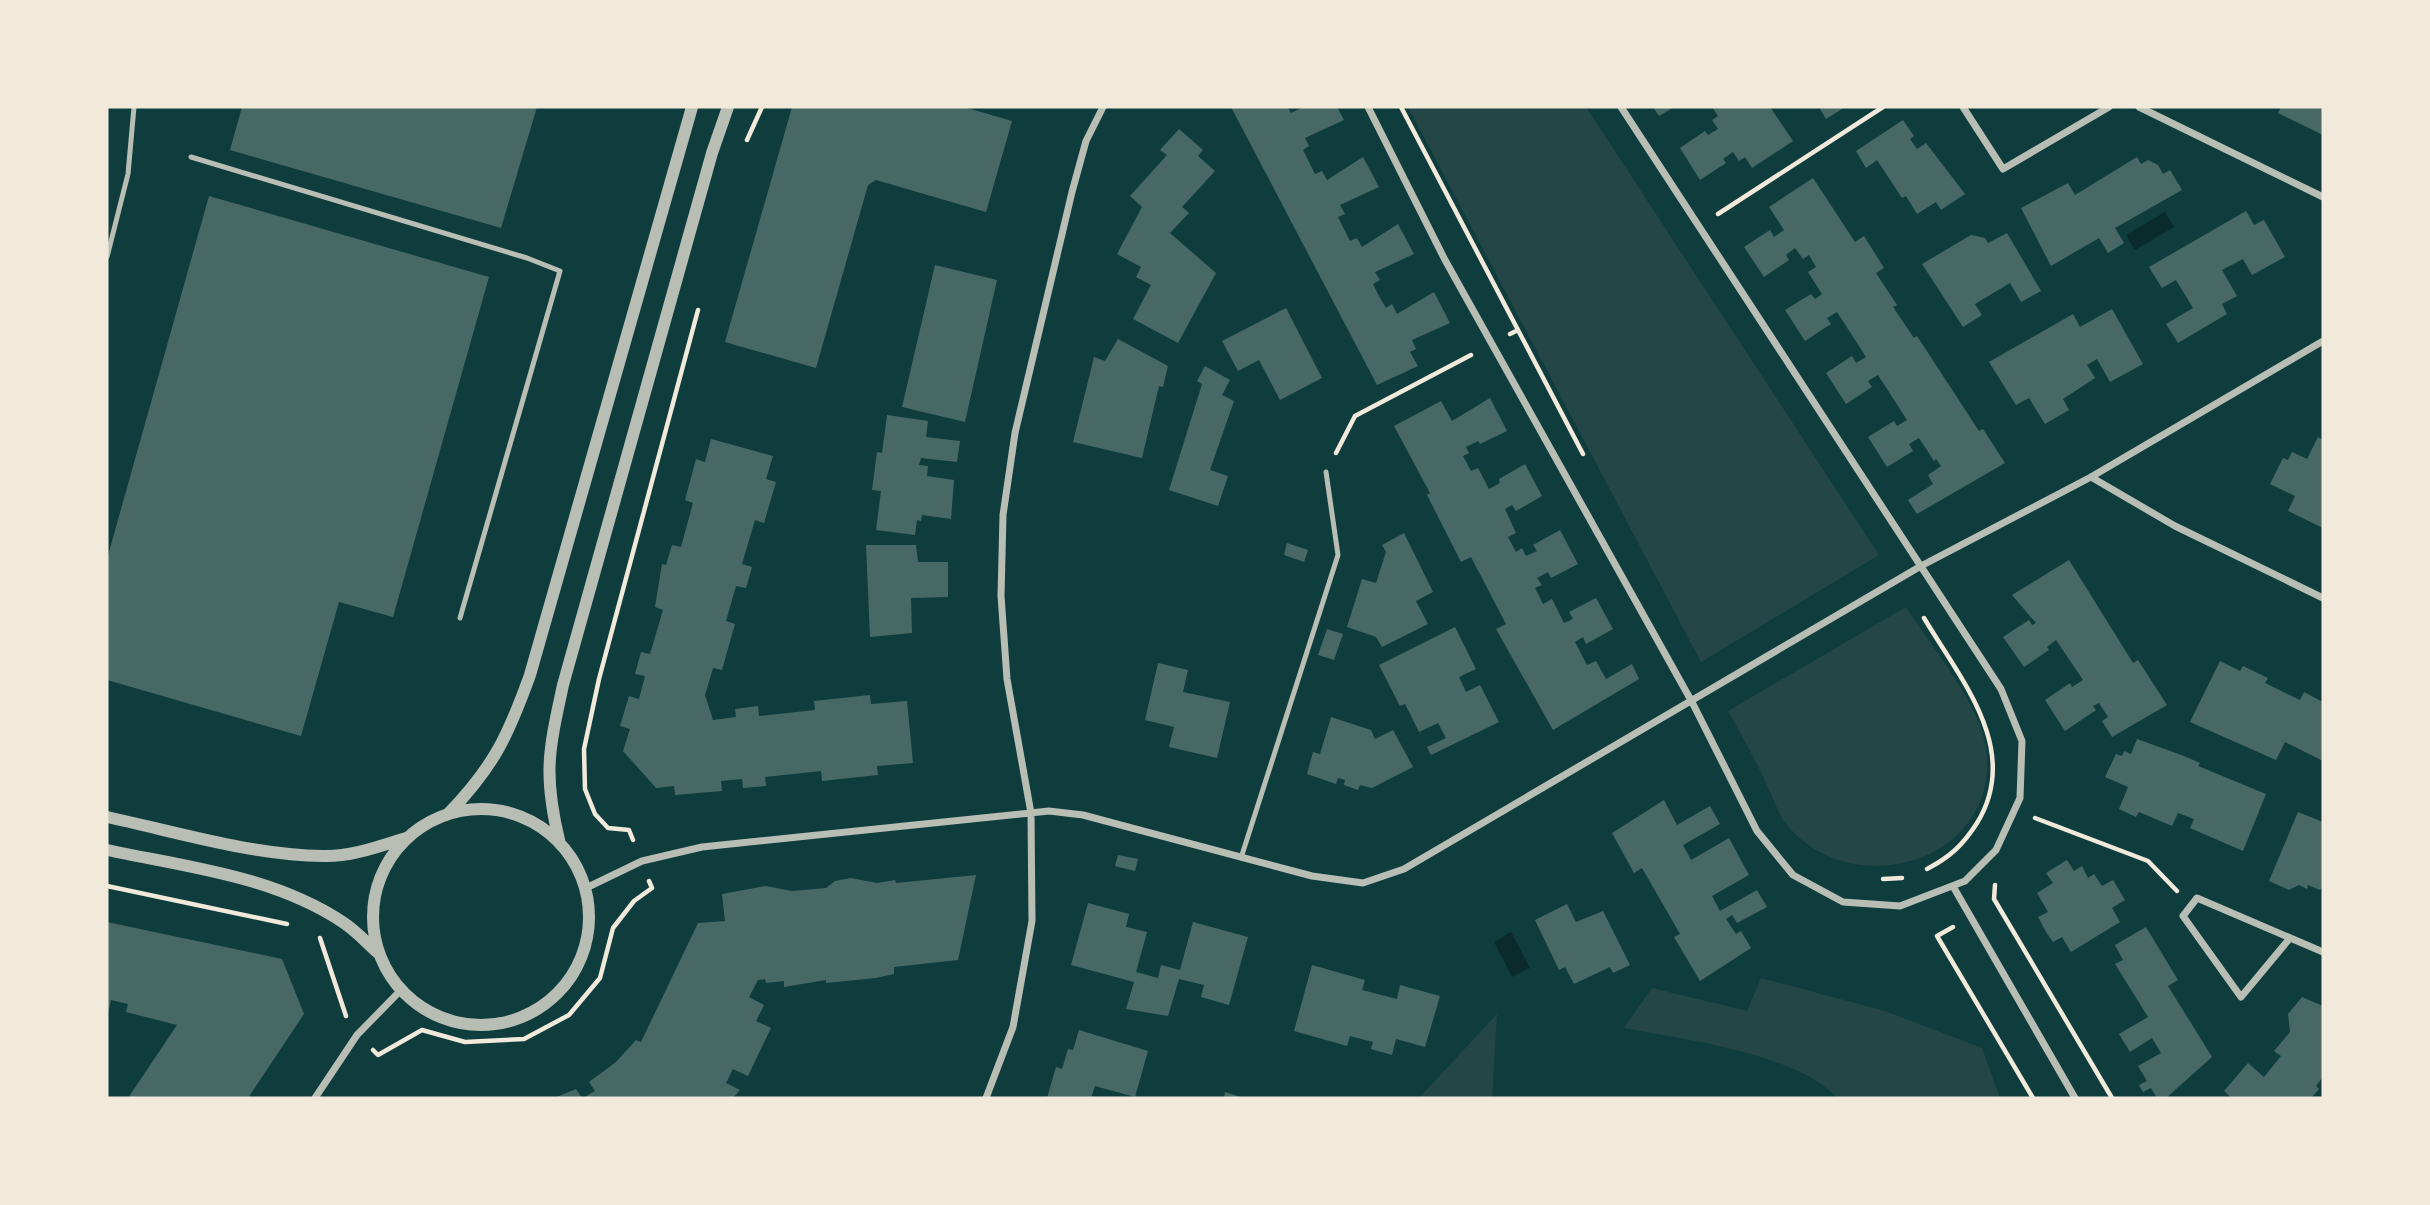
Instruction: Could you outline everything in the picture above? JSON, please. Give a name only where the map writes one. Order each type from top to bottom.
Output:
[{"type":"street","points":[[107,817],[250,847],[324,856],[360,851],[407,838],[449,813],[480,781],[508,735],[530,676],[692,107]]},
{"type":"street","points":[[107,850],[241,878],[295,896],[345,923],[377,952],[400,991],[434,1016],[474,1026],[515,1021],[551,1001],[577,969],[590,930],[586,888],[575,863],[559,840],[548,798],[547,757],[563,685],[708,167],[728,107]]},
{"type":"street","points":[[986,1098],[1013,1027],[1032,921],[1031,813],[1007,679],[1001,596],[1003,514],[1015,433],[1072,192],[1086,141],[1103,107]]},
{"type":"street","points":[[1368,107],[1445,260],[1692,702],[1756,831],[1793,875],[1843,901],[1900,906],[1954,888],[1996,850],[2020,798],[2022,741],[2001,689],[1621,107]]},
{"type":"street","points":[[1963,107],[2003,169],[2109,107]]},
{"type":"street","points":[[2139,107],[2323,197]]},
{"type":"street","points":[[586,888],[642,862],[702,847],[1049,811],[1083,815],[1312,876],[1363,883],[1404,869],[1900,578],[2091,477],[2323,341]]},
{"type":"street","points":[[2091,477],[2175,526],[2323,598]]},
{"type":"street","points":[[449,813],[488,809],[526,818],[559,840]]},
{"type":"street","points":[[377,952],[372,910],[383,870],[407,838]]},
{"type":"street","points":[[1954,888],[2076,1098]]},
{"type":"street","points":[[2290,938],[2241,997],[2183,916],[2197,898],[2323,952]]},
{"type":"street","points":[[315,1098],[357,1035],[400,991]]},
{"type":"lane","points":[[107,257],[128,174],[134,107]]},
{"type":"lane","points":[[191,157],[527,258],[560,271],[460,618]]},
{"type":"lane","points":[[1241,858],[1338,555],[1326,472]]},
{"type":"path","points":[[1401,107],[1588,463]]},
{"type":"path","points":[[1699,226],[1883,107]]},
{"type":"path","points":[[1326,472],[1355,416],[1518,330]]},
{"type":"path","points":[[1900,578],[1985,722],[1995,769],[1986,807],[1961,848],[1919,872]]},
{"type":"path","points":[[2014,811],[2148,861],[2191,906]]},
{"type":"path","points":[[2030,830],[2037,819]]},
{"type":"path","points":[[2002,875],[1994,887],[1997,904],[2112,1098]]},
{"type":"path","points":[[1874,878],[1899,880],[1909,876]]},
{"type":"path","points":[[1997,904],[1937,936],[2032,1098]]},
{"type":"shaded area","points":[[1408,107],[1586,107],[1879,555],[1701,662]]},
{"type":"shaded area","points":[[2165,212],[2174,227],[2135,250],[2126,235]]},
{"type":"shaded area","points":[[1906,607],[1955,678],[1976,717],[1987,755],[1983,792],[1968,823],[1944,845],[1914,860],[1881,866],[1846,862],[1814,848],[1786,824],[1728,711]]},
{"type":"shaded area","points":[[1511,932],[1530,968],[1512,977],[1494,942]]},
{"type":"shaded area","points":[[1761,978],[1885,1011],[1982,1048],[2000,1098],[1836,1098],[1820,1083],[1797,1070],[1769,1060],[1706,1043],[1624,1028],[1652,988],[1747,1011]]},
{"type":"shaded area","points":[[1497,1014],[1492,1098],[1419,1098]]},
{"type":"building","points":[[242,107],[537,107],[501,228],[230,150]]},
{"type":"building","points":[[792,107],[964,107],[1012,121],[986,212],[876,180],[868,185],[816,368],[725,342]]},
{"type":"building","points":[[1231,107],[1288,107],[1291,113],[1303,107],[1337,107],[1344,120],[1305,138],[1309,146],[1303,150],[1315,174],[1322,171],[1327,180],[1363,157],[1379,187],[1340,205],[1345,214],[1338,217],[1350,241],[1357,238],[1362,247],[1398,224],[1414,254],[1375,272],[1380,280],[1373,284],[1379,296],[1386,308],[1392,304],[1397,314],[1434,292],[1450,323],[1412,340],[1416,349],[1410,352],[1418,366],[1377,385]]},
{"type":"building","points":[[1653,107],[1674,107],[1659,116]]},
{"type":"building","points":[[1712,107],[1770,107],[1793,141],[1752,168],[1745,157],[1739,161],[1733,152],[1723,159],[1726,163],[1700,180],[1680,148],[1705,131],[1708,135],[1718,129],[1712,120],[1718,116]]},
{"type":"building","points":[[1819,107],[1845,107],[1826,119]]},
{"type":"building","points":[[2281,107],[2323,107],[2323,135],[2278,113]]},
{"type":"building","points":[[1903,120],[1914,136],[1910,139],[1917,149],[1926,143],[1965,194],[1941,210],[1936,202],[1917,214],[1906,196],[1902,198],[1877,160],[1866,168],[1856,151]]},
{"type":"building","points":[[1179,129],[1203,150],[1198,156],[1215,171],[1182,207],[1189,213],[1170,233],[1216,273],[1178,343],[1133,319],[1151,285],[1136,277],[1141,267],[1117,254],[1142,207],[1130,196],[1167,155],[1160,150]]},
{"type":"building","points":[[2137,157],[2141,164],[2148,160],[2158,165],[2163,174],[2170,170],[2182,190],[2115,228],[2124,243],[2108,253],[2099,238],[2051,266],[2021,208],[2068,183],[2075,195]]},
{"type":"building","points":[[1813,178],[1855,242],[1864,236],[1884,268],[1876,273],[1897,305],[1893,307],[1914,338],[1917,336],[1979,431],[1983,429],[2005,463],[1917,514],[1908,500],[1933,484],[1928,475],[1941,466],[1936,459],[1934,461],[1919,438],[1909,444],[1913,451],[1887,467],[1868,437],[1894,421],[1897,426],[1907,420],[1878,375],[1868,381],[1872,387],[1846,404],[1826,373],[1852,356],[1856,363],[1866,357],[1837,312],[1827,318],[1831,324],[1805,341],[1785,310],[1811,294],[1815,299],[1822,294],[1808,272],[1816,267],[1809,255],[1803,259],[1795,248],[1786,255],[1789,260],[1764,277],[1744,247],[1770,230],[1774,237],[1784,230],[1769,207]]},
{"type":"building","points":[[209,196],[489,277],[393,617],[339,602],[301,736],[107,680],[107,559]]},
{"type":"building","points":[[2246,211],[2254,225],[2264,220],[2285,257],[2252,275],[2243,259],[2222,270],[2237,296],[2222,304],[2227,314],[2178,343],[2166,324],[2193,308],[2176,280],[2162,288],[2149,267]]},
{"type":"building","points":[[2007,233],[2041,291],[2021,302],[2010,283],[1975,304],[1982,315],[1963,327],[1922,264],[1971,235],[1985,238],[1988,243]]},
{"type":"building","points":[[935,265],[997,280],[965,422],[902,407]]},
{"type":"building","points":[[1286,308],[1322,378],[1280,400],[1259,360],[1238,371],[1222,341]]},
{"type":"building","points":[[2112,309],[2143,364],[2110,382],[2097,359],[2087,365],[2095,378],[2063,399],[2069,410],[2045,424],[2029,398],[2016,405],[1989,362],[2073,314],[2080,327]]},
{"type":"building","points":[[1118,339],[1168,366],[1163,387],[1159,386],[1142,458],[1073,442],[1094,357],[1105,361]]},
{"type":"building","points":[[1205,366],[1230,380],[1222,395],[1234,401],[1210,470],[1228,476],[1218,506],[1169,490],[1202,384],[1197,381]]},
{"type":"building","points":[[1490,398],[1507,431],[1480,444],[1478,441],[1466,447],[1469,453],[1463,456],[1471,471],[1478,468],[1489,489],[1500,483],[1499,479],[1525,464],[1542,496],[1516,511],[1512,505],[1505,509],[1516,533],[1508,537],[1516,552],[1522,548],[1526,556],[1537,551],[1533,545],[1560,530],[1578,564],[1551,578],[1548,572],[1537,578],[1542,585],[1535,588],[1543,604],[1552,599],[1564,623],[1573,619],[1569,612],[1596,598],[1613,629],[1586,644],[1583,637],[1575,642],[1587,665],[1596,661],[1606,679],[1632,664],[1639,679],[1553,730],[1496,629],[1506,624],[1471,557],[1461,562],[1427,495],[1430,493],[1394,426],[1441,401],[1452,421]]},
{"type":"building","points":[[887,415],[928,421],[926,437],[960,441],[957,462],[921,458],[919,465],[928,466],[927,476],[954,480],[951,519],[922,515],[921,521],[917,520],[915,535],[876,530],[881,491],[872,490],[877,452],[882,453]]},
{"type":"building","points":[[2318,437],[2323,440],[2323,528],[2288,511],[2295,496],[2270,484],[2283,458],[2288,460],[2292,452],[2307,459]]},
{"type":"building","points":[[711,439],[773,456],[766,479],[776,482],[764,523],[755,520],[742,564],[752,567],[746,588],[736,586],[726,621],[735,624],[722,670],[713,668],[705,695],[713,720],[736,717],[735,709],[758,706],[759,716],[815,710],[814,701],[870,695],[871,704],[907,701],[913,763],[877,766],[878,775],[822,781],[821,771],[765,777],[766,786],[743,788],[742,779],[721,781],[722,791],[675,795],[674,786],[656,788],[623,751],[630,729],[620,726],[629,696],[639,699],[645,676],[635,674],[641,652],[650,654],[663,610],[655,607],[662,564],[666,565],[672,545],[681,547],[693,503],[685,500],[696,459],[705,462]]},
{"type":"building","points":[[1404,533],[1433,592],[1416,601],[1428,624],[1382,647],[1376,637],[1347,627],[1362,579],[1376,583],[1386,552],[1382,545]]},
{"type":"building","points":[[1287,543],[1308,550],[1304,562],[1284,555]]},
{"type":"building","points":[[866,545],[916,545],[918,562],[948,562],[948,597],[911,598],[912,633],[870,637]]},
{"type":"building","points":[[2069,560],[2133,663],[2138,660],[2167,705],[2112,737],[2102,721],[2108,717],[2099,703],[2093,706],[2096,710],[2065,731],[2045,700],[2070,683],[2072,687],[2083,680],[2056,640],[2047,647],[2049,650],[2024,667],[2003,637],[2029,620],[2032,625],[2036,623],[2012,595]]},
{"type":"building","points":[[1455,627],[1476,669],[1459,677],[1466,692],[1480,685],[1499,722],[1431,755],[1427,747],[1446,738],[1438,723],[1419,732],[1405,704],[1400,706],[1379,665]]},
{"type":"building","points":[[1327,629],[1343,634],[1334,660],[1318,655]]},
{"type":"building","points":[[2220,661],[2240,671],[2243,666],[2268,678],[2265,683],[2300,700],[2304,692],[2323,702],[2323,761],[2285,742],[2276,760],[2190,722]]},
{"type":"building","points":[[1158,663],[1188,670],[1183,692],[1230,702],[1217,758],[1169,747],[1174,727],[1145,720]]},
{"type":"building","points":[[1331,717],[1371,730],[1375,739],[1393,730],[1413,767],[1372,788],[1360,785],[1358,790],[1344,785],[1345,780],[1338,778],[1336,784],[1307,774],[1313,752],[1320,754]]},
{"type":"building","points":[[2137,739],[2184,756],[2200,763],[2198,766],[2266,794],[2243,851],[2190,828],[2194,819],[2178,813],[2172,826],[2139,812],[2136,817],[2119,809],[2128,787],[2105,777],[2116,754],[2122,756],[2124,751],[2131,754]]},
{"type":"building","points":[[1664,800],[1677,825],[1710,806],[1720,824],[1683,845],[1691,860],[1729,838],[1749,875],[1712,896],[1720,911],[1757,890],[1767,907],[1737,923],[1732,915],[1726,919],[1736,934],[1741,931],[1751,948],[1700,981],[1674,937],[1680,934],[1642,868],[1634,873],[1612,833]]},
{"type":"building","points":[[2298,812],[2323,822],[2323,887],[2320,890],[2299,885],[2289,890],[2269,881]]},
{"type":"building","points":[[1118,855],[1138,859],[1135,871],[1115,866]]},
{"type":"building","points":[[2067,860],[2074,871],[2082,866],[2088,878],[2094,874],[2102,886],[2113,880],[2125,900],[2112,908],[2120,922],[2071,952],[2062,937],[2053,942],[2038,917],[2048,912],[2037,893],[2053,883],[2046,873]]},
{"type":"building","points":[[976,875],[958,960],[894,967],[894,974],[826,983],[826,980],[784,987],[784,981],[766,983],[765,979],[758,980],[749,997],[764,1005],[756,1021],[771,1028],[748,1076],[733,1069],[726,1083],[740,1090],[733,1098],[583,1098],[595,1091],[589,1082],[616,1062],[636,1040],[641,1042],[698,923],[725,921],[722,894],[766,886],[792,891],[826,888],[835,881],[851,878],[877,883],[895,880],[896,883]]},
{"type":"building","points":[[1088,903],[1129,914],[1126,927],[1147,932],[1136,972],[1158,978],[1161,965],[1180,970],[1193,922],[1248,937],[1229,1005],[1201,997],[1204,985],[1179,979],[1168,1016],[1126,1009],[1134,982],[1071,965]]},
{"type":"building","points":[[1567,904],[1576,922],[1603,911],[1630,965],[1613,973],[1610,967],[1574,984],[1565,967],[1559,970],[1535,920]]},
{"type":"building","points":[[107,922],[282,959],[304,1014],[248,1098],[128,1098],[177,1025],[126,1012],[128,1004],[111,1000],[107,1017]]},
{"type":"building","points":[[2146,927],[2178,980],[2168,986],[2212,1057],[2166,1098],[2157,1098],[2151,1088],[2143,1092],[2139,1085],[2147,1081],[2138,1066],[2161,1053],[2152,1038],[2130,1052],[2119,1034],[2148,1017],[2115,964],[2123,960],[2115,945]]},
{"type":"building","points":[[1312,965],[1365,980],[1362,990],[1397,999],[1400,985],[1440,996],[1425,1047],[1396,1039],[1392,1055],[1371,1049],[1373,1042],[1350,1036],[1347,1046],[1294,1031]]},
{"type":"building","points":[[2302,997],[2323,1006],[2323,1077],[2316,1086],[2319,1089],[2311,1098],[2232,1098],[2224,1091],[2248,1063],[2264,1077],[2281,1056],[2274,1051],[2290,1032],[2288,1014]]},
{"type":"building","points":[[1079,1030],[1148,1051],[1135,1097],[1095,1086],[1091,1098],[1047,1098],[1056,1067],[1062,1069],[1068,1049],[1073,1050]]},
{"type":"building","points":[[576,1089],[582,1098],[554,1098]]},
{"type":"building","points":[[1225,1092],[1244,1098],[1224,1098]]}]
